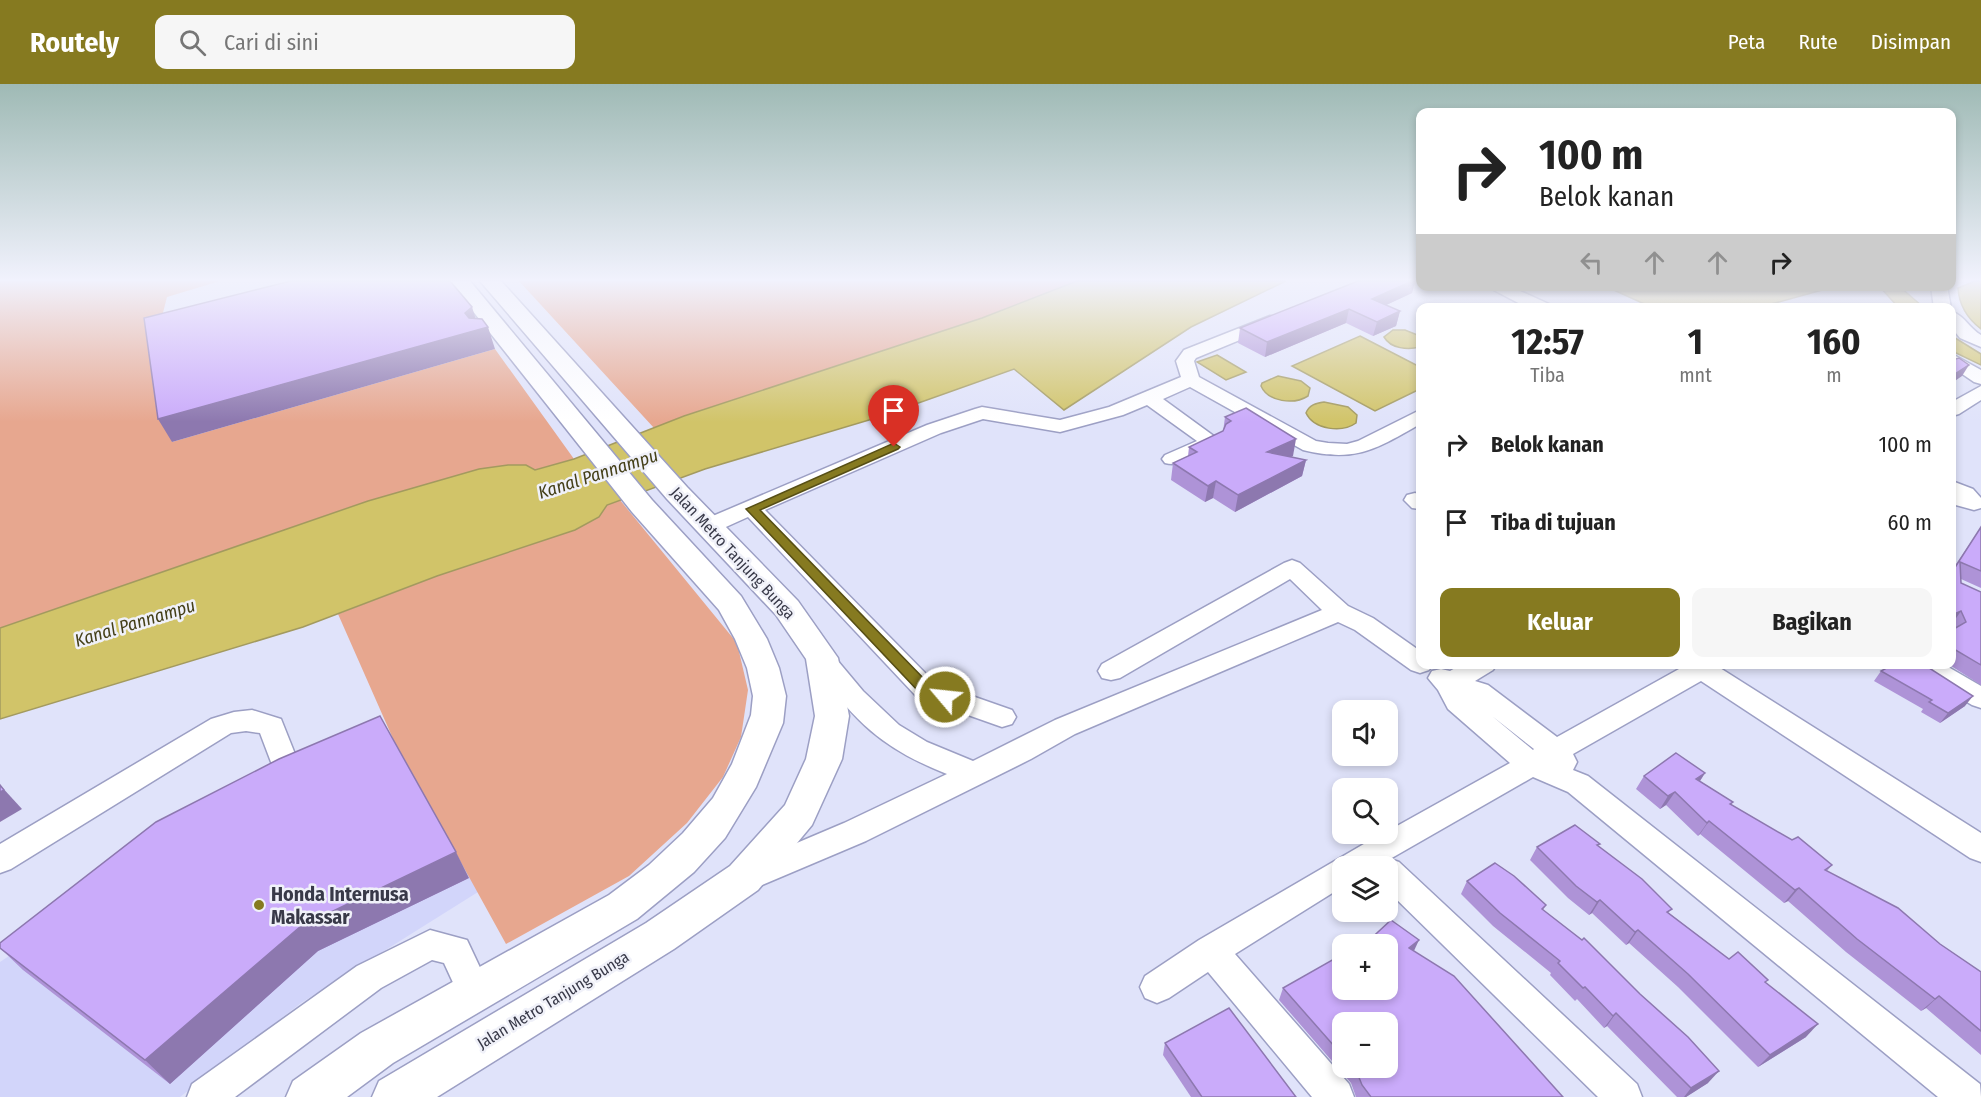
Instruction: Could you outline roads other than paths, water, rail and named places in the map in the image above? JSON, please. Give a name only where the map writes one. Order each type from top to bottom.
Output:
[{"type":"main road","name":"Jalan Metro Tanjung Bunga","points":[[309,1097],[377,1048],[623,907],[660,880],[699,844],[728,808],[761,739],[769,706],[765,677],[750,636],[729,603],[693,560],[642,507],[593,446],[490,328]]},
{"type":"main road","name":"Jalan Metro Tanjung Bunga","points":[[395,1097],[660,936],[744,878],[799,814],[825,759],[832,716],[822,658],[787,608],[677,493],[532,328]]},
{"type":"street","points":[[1252,328],[1190,354],[1185,361],[1191,380],[1310,446],[1346,450],[1359,447],[1416,418]]},
{"type":"street","points":[[1961,328],[1966,334],[1981,342]]},
{"type":"street","points":[[1956,362],[1981,378]]},
{"type":"street","points":[[709,526],[934,429],[982,413],[1060,426],[1116,411],[1191,380]]},
{"type":"street","points":[[1956,408],[1981,392]]},
{"type":"street","points":[[1149,398],[1212,442],[1172,459]]},
{"type":"street","points":[[752,509],[926,690],[1002,717]]},
{"type":"street","points":[[1111,671],[1292,568],[1340,612],[1364,624],[1416,660]]},
{"type":"street","points":[[744,878],[855,832],[1065,727],[1340,612]]},
{"type":"street","points":[[822,658],[856,702],[876,721],[917,750],[974,774]]},
{"type":"street","points":[[1428,669],[1449,684],[1479,692],[1556,752],[1578,784]]},
{"type":"street","points":[[1449,684],[1475,669]]},
{"type":"street","points":[[1387,856],[1530,764],[1556,752],[1702,669]]},
{"type":"street","points":[[1709,669],[1981,849]]},
{"type":"street","points":[[1931,669],[1981,698]]},
{"type":"street","points":[[1449,684],[1457,702],[1530,764],[1578,784],[1967,1097]]},
{"type":"street","points":[[0,860],[221,726],[248,719],[271,726],[281,754]]},
{"type":"street","points":[[1157,987],[1210,951],[1332,877]]},
{"type":"street","points":[[1398,888],[1624,1097]]},
{"type":"street","points":[[205,1097],[369,977],[430,945],[455,951],[474,991]]},
{"type":"street","points":[[1210,951],[1336,1097]]},
{"type":"water","name":"Kanal Pannampu","points":[[951,328],[1189,328],[1064,410],[1014,369],[879,417],[705,469],[607,505],[599,517],[575,530],[437,576],[303,627],[0,719],[0,628],[368,501],[479,469],[526,465],[535,470],[574,459],[684,416]]},
{"type":"water","points":[[1393,330],[1405,330],[1416,334],[1416,347],[1395,346],[1384,337]]},
{"type":"water","points":[[1360,336],[1416,365],[1416,391],[1375,411],[1292,366]]},
{"type":"water","points":[[1956,338],[1981,354],[1981,365],[1956,353]]},
{"type":"water","points":[[1217,355],[1246,372],[1226,380],[1197,362]]},
{"type":"water","points":[[1278,376],[1301,381],[1310,388],[1308,396],[1289,401],[1269,396],[1261,386],[1262,383]]},
{"type":"water","points":[[1324,402],[1348,407],[1357,415],[1356,423],[1336,429],[1315,423],[1306,413],[1313,405]]},
{"type":"place","name":"Honda Internusa Makassar","points":[[259,905]]}]
